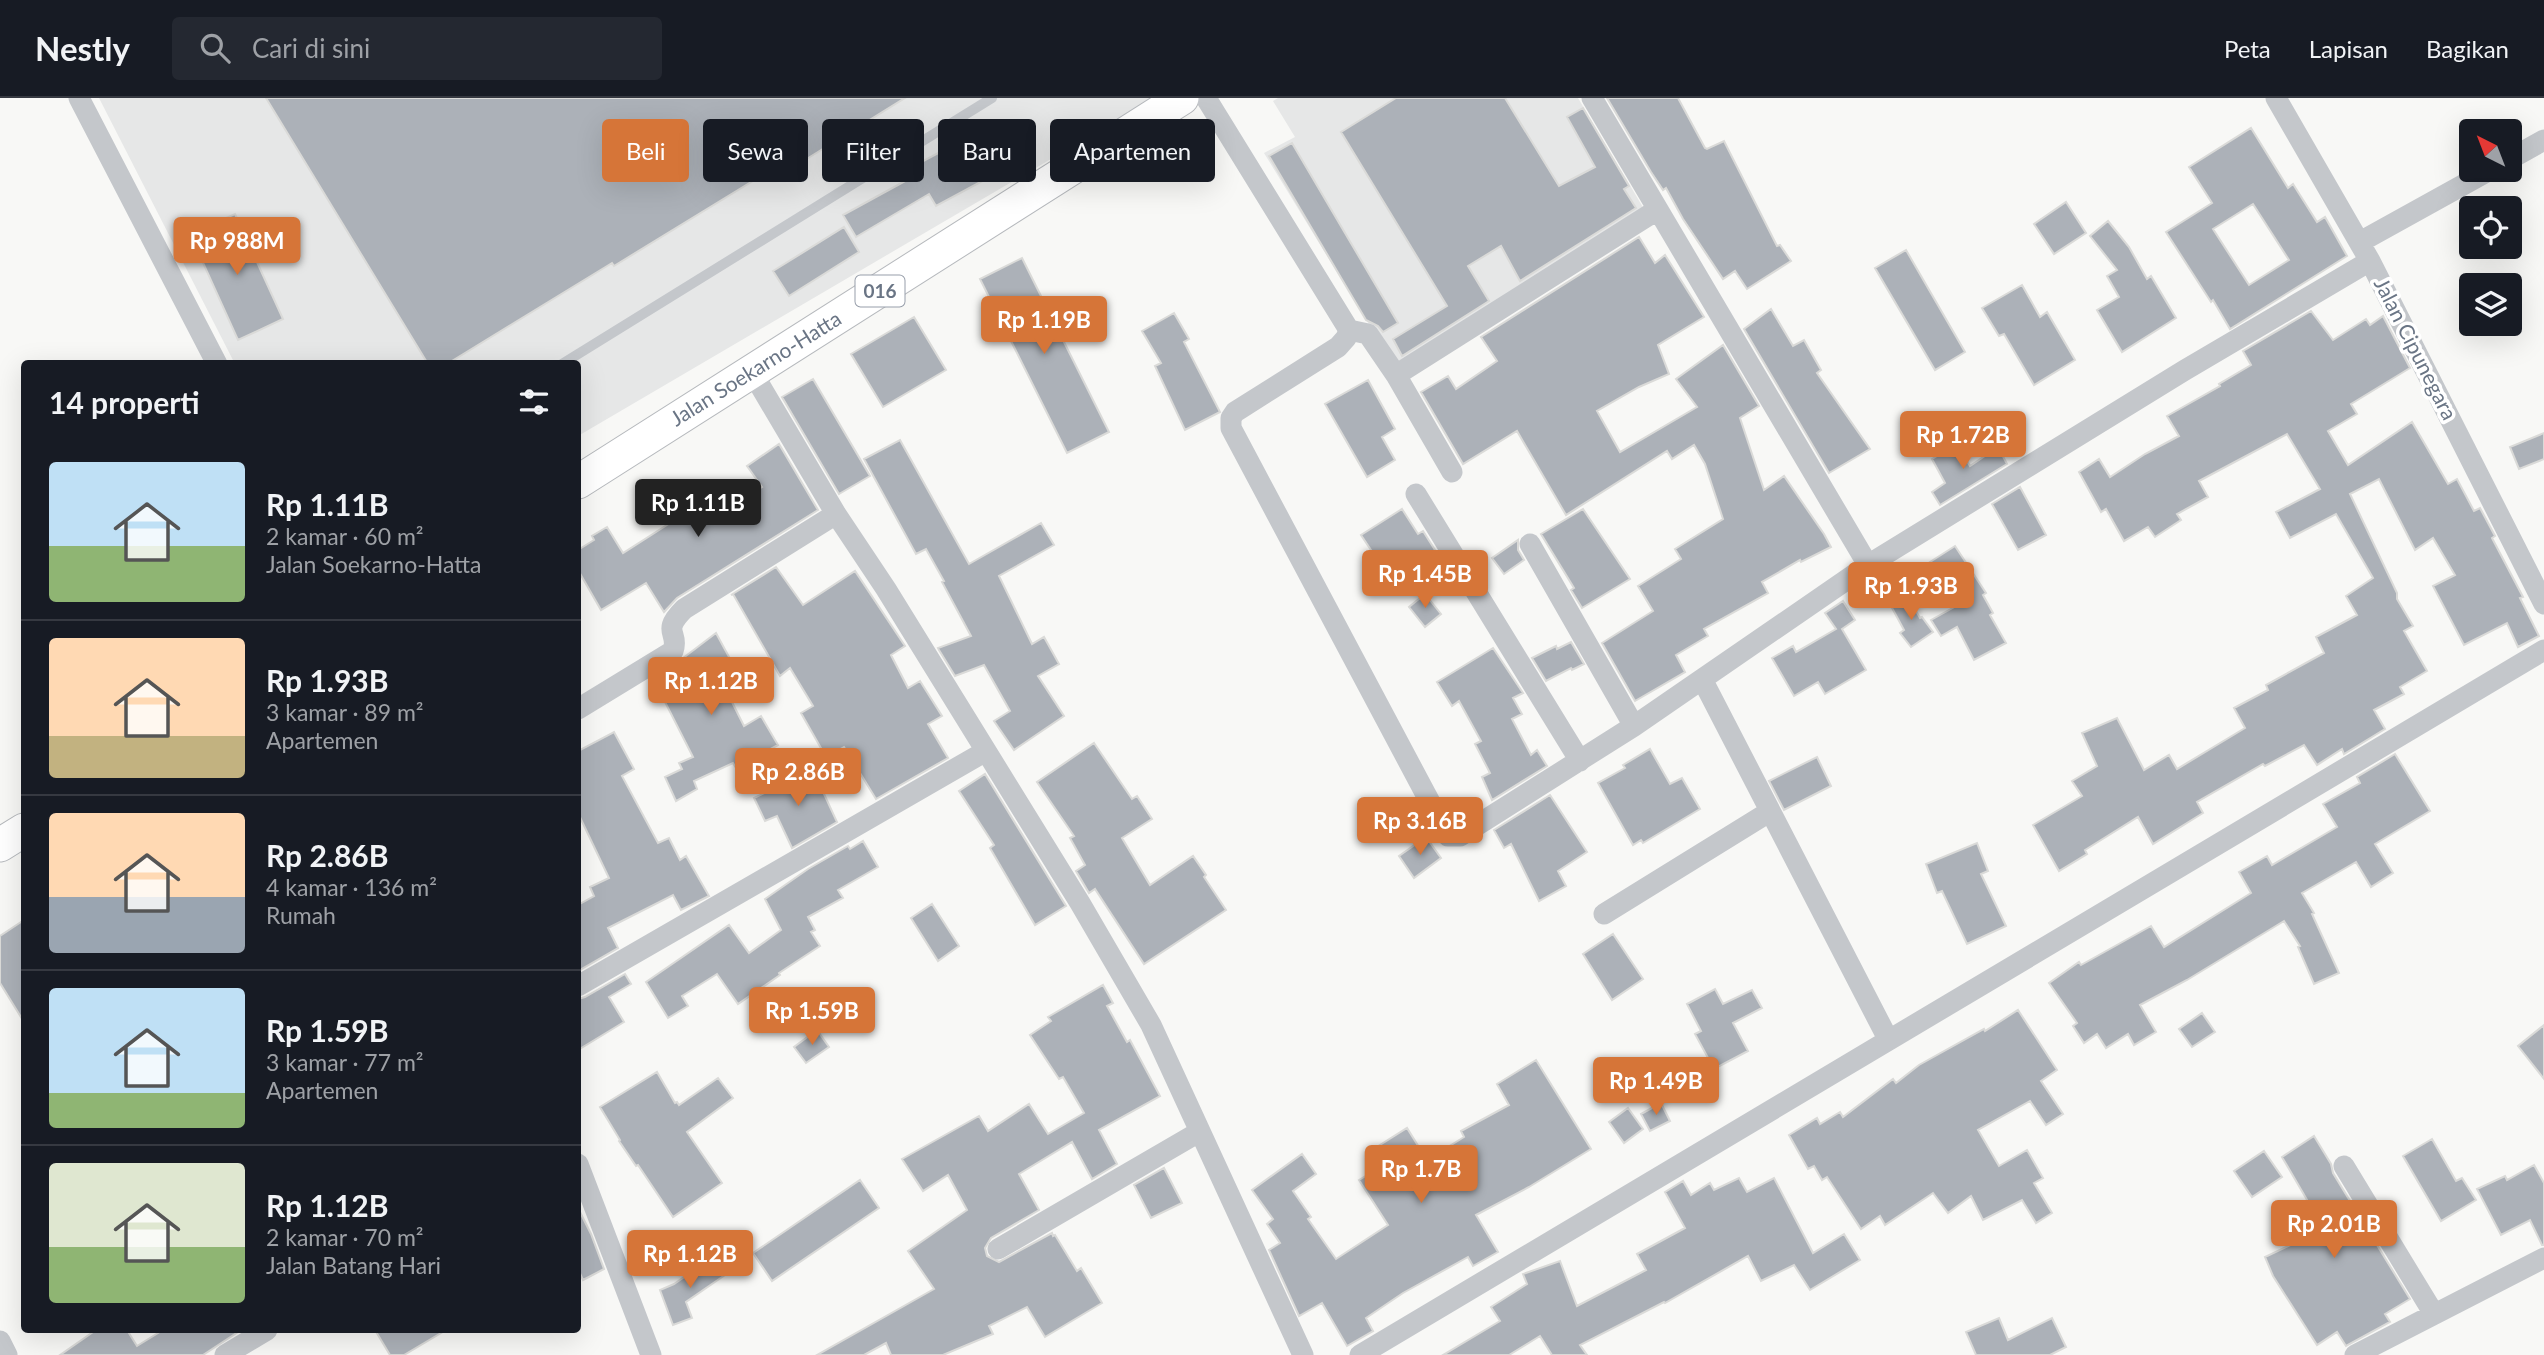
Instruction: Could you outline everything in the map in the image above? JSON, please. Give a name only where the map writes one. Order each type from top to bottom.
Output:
[{"type":"main road","name":"Jalan Soekarno-Hatta","points":[[581,480],[1182,98]]},
{"type":"main road","points":[[0,845],[21,832]]},
{"type":"street","points":[[79,98],[215,360]]},
{"type":"street","points":[[1206,98],[1349,330],[1368,334],[1396,375],[1452,472]]},
{"type":"street","points":[[1592,98],[1868,565]]},
{"type":"street","name":"Jalan Cipunegara","points":[[2276,98],[2365,251],[2544,604]]},
{"type":"street","points":[[2522,152],[2544,140]]},
{"type":"street","points":[[1349,330],[1338,347],[1235,412],[1230,424],[1448,836],[1460,836],[1634,726],[1868,565],[2185,370],[2471,182]]},
{"type":"street","points":[[1396,375],[1657,210]]},
{"type":"street","points":[[752,372],[836,514],[892,599],[1080,903],[1151,1025],[1303,1355]]},
{"type":"street","points":[[1416,494],[1580,761]]},
{"type":"street","points":[[581,707],[673,651],[675,645],[670,629],[672,621],[684,610],[836,514]]},
{"type":"street","points":[[1531,544],[1634,726]]},
{"type":"street","points":[[1360,1355],[2544,650]]},
{"type":"street","points":[[1702,679],[1888,1039]]},
{"type":"street","points":[[581,984],[986,751]]},
{"type":"street","points":[[1604,914],[1769,812]]},
{"type":"street","points":[[998,1249],[1199,1132]]},
{"type":"street","points":[[2344,1166],[2434,1314]]},
{"type":"street","points":[[581,1172],[651,1355]]},
{"type":"street","points":[[2355,1355],[2544,1258]]},
{"type":"street","points":[[225,1355],[262,1333]]},
{"type":"street","points":[[0,1341],[7,1355]]},
{"type":"lane","points":[[568,360],[992,98]]},
{"type":"shaded area","points":[[99,98],[1155,98],[1119,119],[1050,119],[1050,160],[1036,168],[1036,119],[938,119],[938,182],[1012,182],[581,434],[581,360],[233,360]]},
{"type":"shaded area","points":[[1278,98],[1578,98],[1644,209],[1395,367],[1264,153],[1295,137],[1273,101]]},
{"type":"building","points":[[266,98],[905,98],[871,119],[822,119],[822,149],[808,158],[808,119],[703,119],[703,182],[751,182],[454,360],[426,360]]},
{"type":"building","points":[[1396,98],[1505,98],[1559,186],[1595,167],[1567,117],[1583,108],[1629,186],[1624,189],[1636,208],[1520,281],[1501,246],[1468,266],[1489,301],[1402,356],[1393,339],[1447,306],[1341,132]]},
{"type":"building","points":[[1607,98],[1678,98],[1705,148],[1724,141],[1777,246],[1780,245],[1791,261],[1747,289],[1735,271],[1723,279],[1666,188],[1663,190],[1651,172]]},
{"type":"building","points":[[2251,128],[2288,188],[2293,184],[2317,222],[2325,217],[2347,256],[2230,329],[2166,232],[2212,203],[2189,167]],"holes":[[[2253,204],[2289,260],[2249,285],[2213,229]]]},
{"type":"building","points":[[1292,143],[1398,323],[1383,332],[1366,320],[1269,156]]},
{"type":"building","points":[[938,153],[938,182],[981,182],[936,206],[929,194],[856,237],[843,215],[903,182],[924,182],[924,161]]},
{"type":"building","points":[[2066,202],[2086,233],[2054,254],[2034,224]]},
{"type":"building","points":[[235,214],[283,319],[238,340],[190,234]]},
{"type":"building","points":[[2108,221],[2129,247],[2147,279],[2151,276],[2176,318],[2122,352],[2097,310],[2119,297],[2107,276],[2117,270],[2090,236]]},
{"type":"building","points":[[844,227],[859,252],[789,296],[773,271]]},
{"type":"building","points":[[1639,237],[1655,263],[1665,255],[1704,317],[1658,345],[1669,374],[1639,387],[1597,411],[1620,452],[1697,407],[1676,379],[1723,345],[1759,406],[1740,418],[1764,490],[1784,476],[1831,547],[1801,562],[1800,560],[1762,582],[1768,593],[1704,629],[1708,636],[1676,655],[1685,672],[1635,701],[1602,643],[1653,611],[1638,586],[1681,559],[1675,549],[1723,519],[1705,464],[1694,445],[1672,459],[1667,451],[1566,515],[1517,431],[1463,464],[1421,392],[1448,376],[1456,389],[1497,361],[1481,337]]},
{"type":"building","points":[[1906,250],[1965,352],[1935,370],[1875,268]]},
{"type":"building","points":[[1022,258],[1109,432],[1067,453],[980,279]]},
{"type":"building","points":[[2022,285],[2040,317],[2047,312],[2075,360],[2034,385],[2004,334],[1999,336],[1982,308]]},
{"type":"building","points":[[1771,309],[1793,346],[1804,340],[1821,370],[1817,373],[1870,449],[1829,473],[1744,329]]},
{"type":"building","points":[[2311,311],[2333,340],[2366,319],[2370,325],[2383,316],[2410,368],[2351,404],[2357,414],[2328,431],[2348,465],[2412,422],[2448,484],[2457,479],[2474,511],[2480,508],[2539,636],[2518,647],[2507,623],[2464,645],[2433,586],[2455,575],[2433,538],[2415,550],[2379,479],[2350,494],[2397,593],[2397,599],[2413,626],[2404,631],[2427,671],[2400,687],[2404,694],[2374,710],[2385,729],[2344,754],[2342,749],[2317,765],[2304,745],[2265,766],[2263,764],[2197,802],[2203,813],[2153,844],[2138,817],[2085,850],[2087,854],[2059,871],[2033,825],[2082,796],[2072,781],[2097,766],[2082,733],[2117,718],[2144,770],[2169,755],[2177,769],[2245,728],[2234,708],[2268,690],[2266,685],[2324,653],[2316,637],[2357,615],[2346,596],[2373,578],[2336,514],[2290,538],[2276,512],[2320,489],[2287,434],[2199,481],[2208,497],[2177,514],[2181,520],[2155,537],[2148,527],[2124,541],[2106,509],[2101,512],[2079,472],[2099,459],[2110,477],[2179,436],[2167,416],[2251,365],[2243,351]]},
{"type":"building","points":[[1174,313],[1189,339],[1184,342],[1220,412],[1185,430],[1155,366],[1161,363],[1142,331]]},
{"type":"building","points":[[914,317],[946,370],[883,407],[851,354]]},
{"type":"building","points":[[813,379],[870,476],[839,494],[782,397]]},
{"type":"building","points":[[1368,380],[1395,429],[1382,437],[1395,460],[1367,477],[1325,404]]},
{"type":"building","points":[[2544,433],[2544,459],[2519,469],[2510,447]]},
{"type":"building","points":[[900,440],[969,564],[1041,523],[1054,545],[999,576],[1032,644],[1044,637],[1059,664],[1038,676],[1064,716],[1014,750],[994,721],[1010,711],[984,665],[955,676],[939,650],[938,648],[971,636],[926,549],[916,554],[864,459]]},
{"type":"building","points":[[779,444],[818,510],[677,598],[664,612],[646,583],[601,610],[581,575],[581,548],[594,540],[592,536],[607,527],[623,553],[670,523],[663,513],[686,498],[704,525],[762,487],[747,466]]},
{"type":"building","points":[[1957,444],[1970,466],[1998,447],[2007,464],[1940,505],[1932,492],[1945,483],[1932,459]]},
{"type":"building","points":[[2020,487],[2046,535],[2018,550],[1992,504]]},
{"type":"building","points":[[1402,509],[1418,534],[1423,531],[1435,550],[1391,576],[1378,554],[1375,556],[1361,535]]},
{"type":"building","points":[[1583,509],[1630,579],[1582,608],[1571,590],[1574,588],[1541,534]]},
{"type":"building","points":[[1518,540],[1518,550],[1524,560],[1504,574],[1492,558]]},
{"type":"building","points":[[1955,546],[1986,593],[1983,595],[1993,613],[1990,615],[2006,643],[1974,660],[1957,627],[1941,636],[1931,620],[1958,605],[1930,562]]},
{"type":"building","points":[[776,567],[803,605],[855,571],[905,646],[891,655],[908,688],[920,681],[942,716],[928,724],[948,758],[876,799],[844,747],[826,757],[801,713],[813,706],[790,668],[780,676],[733,594],[731,595]]},
{"type":"building","points":[[1425,594],[1441,614],[1425,627],[1409,607]]},
{"type":"building","points":[[1907,595],[1920,618],[1922,617],[1933,632],[1911,647],[1900,633],[1904,630],[1891,606]]},
{"type":"building","points":[[1843,601],[1855,620],[1842,629],[1866,670],[1825,694],[1818,682],[1794,696],[1772,658],[1793,646],[1796,652],[1836,629],[1825,613]]},
{"type":"building","points":[[716,633],[741,679],[726,690],[744,726],[761,716],[778,745],[736,768],[733,763],[694,781],[697,789],[676,801],[665,777],[682,769],[679,763],[693,757],[664,700],[676,694],[666,671]]},
{"type":"building","points":[[1571,642],[1584,664],[1546,681],[1532,658]]},
{"type":"building","points":[[1493,648],[1523,693],[1513,698],[1522,714],[1512,719],[1531,755],[1537,750],[1547,766],[1492,800],[1482,777],[1490,773],[1475,744],[1481,741],[1459,701],[1452,706],[1437,682]]},
{"type":"building","points":[[614,732],[634,769],[622,776],[658,843],[669,838],[680,860],[686,856],[709,896],[681,910],[673,895],[608,928],[618,948],[581,969],[581,903],[594,896],[590,887],[609,878],[581,819],[581,749]]},
{"type":"building","points":[[1094,743],[1132,799],[1137,796],[1152,819],[1122,838],[1150,885],[1193,856],[1226,910],[1144,964],[1095,889],[1089,893],[1076,871],[1085,865],[1070,838],[1074,836],[1037,782]]},
{"type":"building","points":[[1650,749],[1670,784],[1682,778],[1700,809],[1643,843],[1641,840],[1633,845],[1598,783],[1625,768],[1623,765]]},
{"type":"building","points":[[2395,754],[2430,811],[2375,844],[2393,873],[2371,887],[2356,862],[2302,893],[2314,913],[2312,914],[2339,973],[2314,984],[2298,947],[2300,946],[2284,921],[2140,1005],[2156,1032],[2134,1045],[2128,1034],[2106,1048],[2097,1034],[2084,1043],[2073,1026],[2077,1023],[2049,983],[2079,962],[2081,965],[2151,926],[2164,947],[2251,893],[2239,872],[2267,856],[2272,865],[2337,827],[2323,804],[2360,783],[2357,777]]},
{"type":"building","points":[[1817,757],[1831,786],[1784,810],[1769,781]]},
{"type":"building","points":[[813,770],[837,822],[792,848],[777,816],[765,821],[754,798]]},
{"type":"building","points":[[985,774],[1066,906],[1035,925],[990,848],[994,845],[959,791]]},
{"type":"building","points":[[1550,795],[1587,852],[1558,871],[1566,886],[1539,901],[1511,844],[1504,848],[1494,830]]},
{"type":"building","points":[[1426,837],[1441,858],[1414,878],[1399,856]]},
{"type":"building","points":[[863,841],[878,867],[838,890],[843,898],[808,917],[815,930],[811,932],[820,946],[738,1004],[717,974],[682,996],[688,1006],[668,1018],[646,982],[729,925],[749,953],[781,930],[765,899],[808,869],[848,846],[850,849]]},
{"type":"building","points":[[1977,843],[1988,871],[1981,874],[2006,926],[1967,944],[1942,891],[1937,893],[1926,864]]},
{"type":"building","points":[[932,904],[959,946],[938,961],[911,918]]},
{"type":"building","points":[[21,922],[21,1017],[0,983],[0,936]]},
{"type":"building","points":[[1613,934],[1643,979],[1612,1000],[1583,954]]},
{"type":"building","points":[[625,974],[631,984],[609,997],[624,1022],[581,1048],[581,998]]},
{"type":"building","points":[[1103,985],[1113,1003],[1107,1006],[1127,1042],[1130,1040],[1160,1096],[1099,1130],[1117,1164],[1092,1179],[1072,1142],[1019,1174],[1039,1210],[991,1238],[985,1248],[987,1256],[999,1262],[1052,1233],[1077,1271],[1081,1268],[1102,1303],[1045,1337],[1027,1307],[989,1326],[993,1334],[943,1355],[891,1355],[886,1343],[864,1355],[817,1355],[934,1289],[908,1251],[967,1210],[948,1175],[923,1191],[902,1159],[979,1116],[988,1131],[1029,1104],[1048,1134],[1084,1113],[1063,1077],[1059,1079],[1030,1035],[1051,1021],[1048,1017]]},
{"type":"building","points":[[1715,989],[1723,1004],[1752,990],[1762,1008],[1733,1023],[1748,1051],[1714,1069],[1695,1034],[1701,1031],[1687,1004]]},
{"type":"building","points":[[2018,1010],[2057,1070],[2041,1081],[2063,1114],[2046,1125],[2030,1101],[1978,1130],[1999,1166],[2027,1150],[2043,1178],[2034,1183],[2052,1213],[2036,1223],[2022,1200],[1983,1220],[1971,1196],[1948,1213],[1933,1193],[1885,1225],[1880,1216],[1861,1229],[1827,1177],[1822,1180],[1814,1166],[1808,1169],[1789,1135],[1817,1118],[1820,1124],[1840,1112],[1843,1117],[1893,1079],[1896,1083],[1919,1065],[1984,1029],[1985,1031]]},
{"type":"building","points":[[2202,1013],[2215,1032],[2192,1047],[2179,1029]]},
{"type":"building","points":[[2544,1025],[2544,1079],[2518,1046]]},
{"type":"building","points":[[817,1030],[829,1047],[806,1063],[794,1047]]},
{"type":"building","points":[[1536,1060],[1591,1149],[1476,1215],[1498,1252],[1473,1266],[1468,1257],[1403,1293],[1366,1318],[1373,1331],[1347,1346],[1322,1303],[1299,1316],[1269,1250],[1280,1243],[1267,1224],[1273,1219],[1252,1190],[1302,1154],[1316,1174],[1293,1191],[1311,1217],[1308,1219],[1336,1259],[1388,1225],[1359,1180],[1382,1166],[1372,1150],[1407,1128],[1427,1160],[1464,1137],[1461,1131],[1509,1105],[1497,1084]]},
{"type":"building","points":[[657,1072],[675,1103],[679,1105],[718,1078],[733,1098],[687,1132],[722,1183],[673,1217],[619,1141],[600,1107]]},
{"type":"building","points":[[1661,1103],[1670,1121],[1650,1131],[1641,1114]]},
{"type":"building","points":[[1628,1108],[1643,1129],[1624,1143],[1609,1122]]},
{"type":"building","points":[[2314,1136],[2331,1164],[2333,1173],[2410,1299],[2385,1314],[2390,1322],[2346,1346],[2337,1332],[2317,1345],[2273,1276],[2265,1257],[2324,1229],[2282,1157]]},
{"type":"building","points":[[2432,1139],[2456,1181],[2462,1178],[2476,1200],[2441,1221],[2403,1156]]},
{"type":"building","points":[[2264,1151],[2282,1177],[2252,1197],[2234,1171]]},
{"type":"building","points":[[2534,1165],[2544,1183],[2544,1245],[2530,1220],[2501,1235],[2477,1189],[2505,1176],[2507,1180]]},
{"type":"building","points":[[1164,1168],[1182,1203],[1151,1218],[1134,1185]]},
{"type":"building","points":[[1739,1178],[1747,1192],[1774,1178],[1813,1253],[1844,1234],[1860,1260],[1810,1290],[1794,1265],[1761,1281],[1748,1256],[1665,1303],[1580,1345],[1587,1355],[1552,1355],[1540,1336],[1509,1355],[1443,1355],[1500,1321],[1491,1307],[1527,1284],[1523,1274],[1560,1261],[1577,1306],[1646,1270],[1637,1254],[1685,1228],[1665,1192],[1683,1181],[1691,1195],[1710,1183],[1714,1190]]},
{"type":"building","points":[[860,1180],[879,1208],[772,1281],[753,1253]]},
{"type":"building","points":[[581,1214],[604,1269],[583,1280],[581,1276]]},
{"type":"building","points":[[713,1257],[725,1275],[686,1302],[692,1318],[673,1325],[660,1290],[674,1284]]},
{"type":"building","points":[[1999,1318],[2008,1340],[2052,1318],[2066,1347],[2050,1355],[1976,1355],[1966,1332]]},
{"type":"building","points":[[92,1333],[129,1333],[137,1346],[158,1333],[236,1333],[203,1355],[60,1355]]},
{"type":"building","points":[[377,1333],[441,1333],[404,1355],[390,1355]]}]
